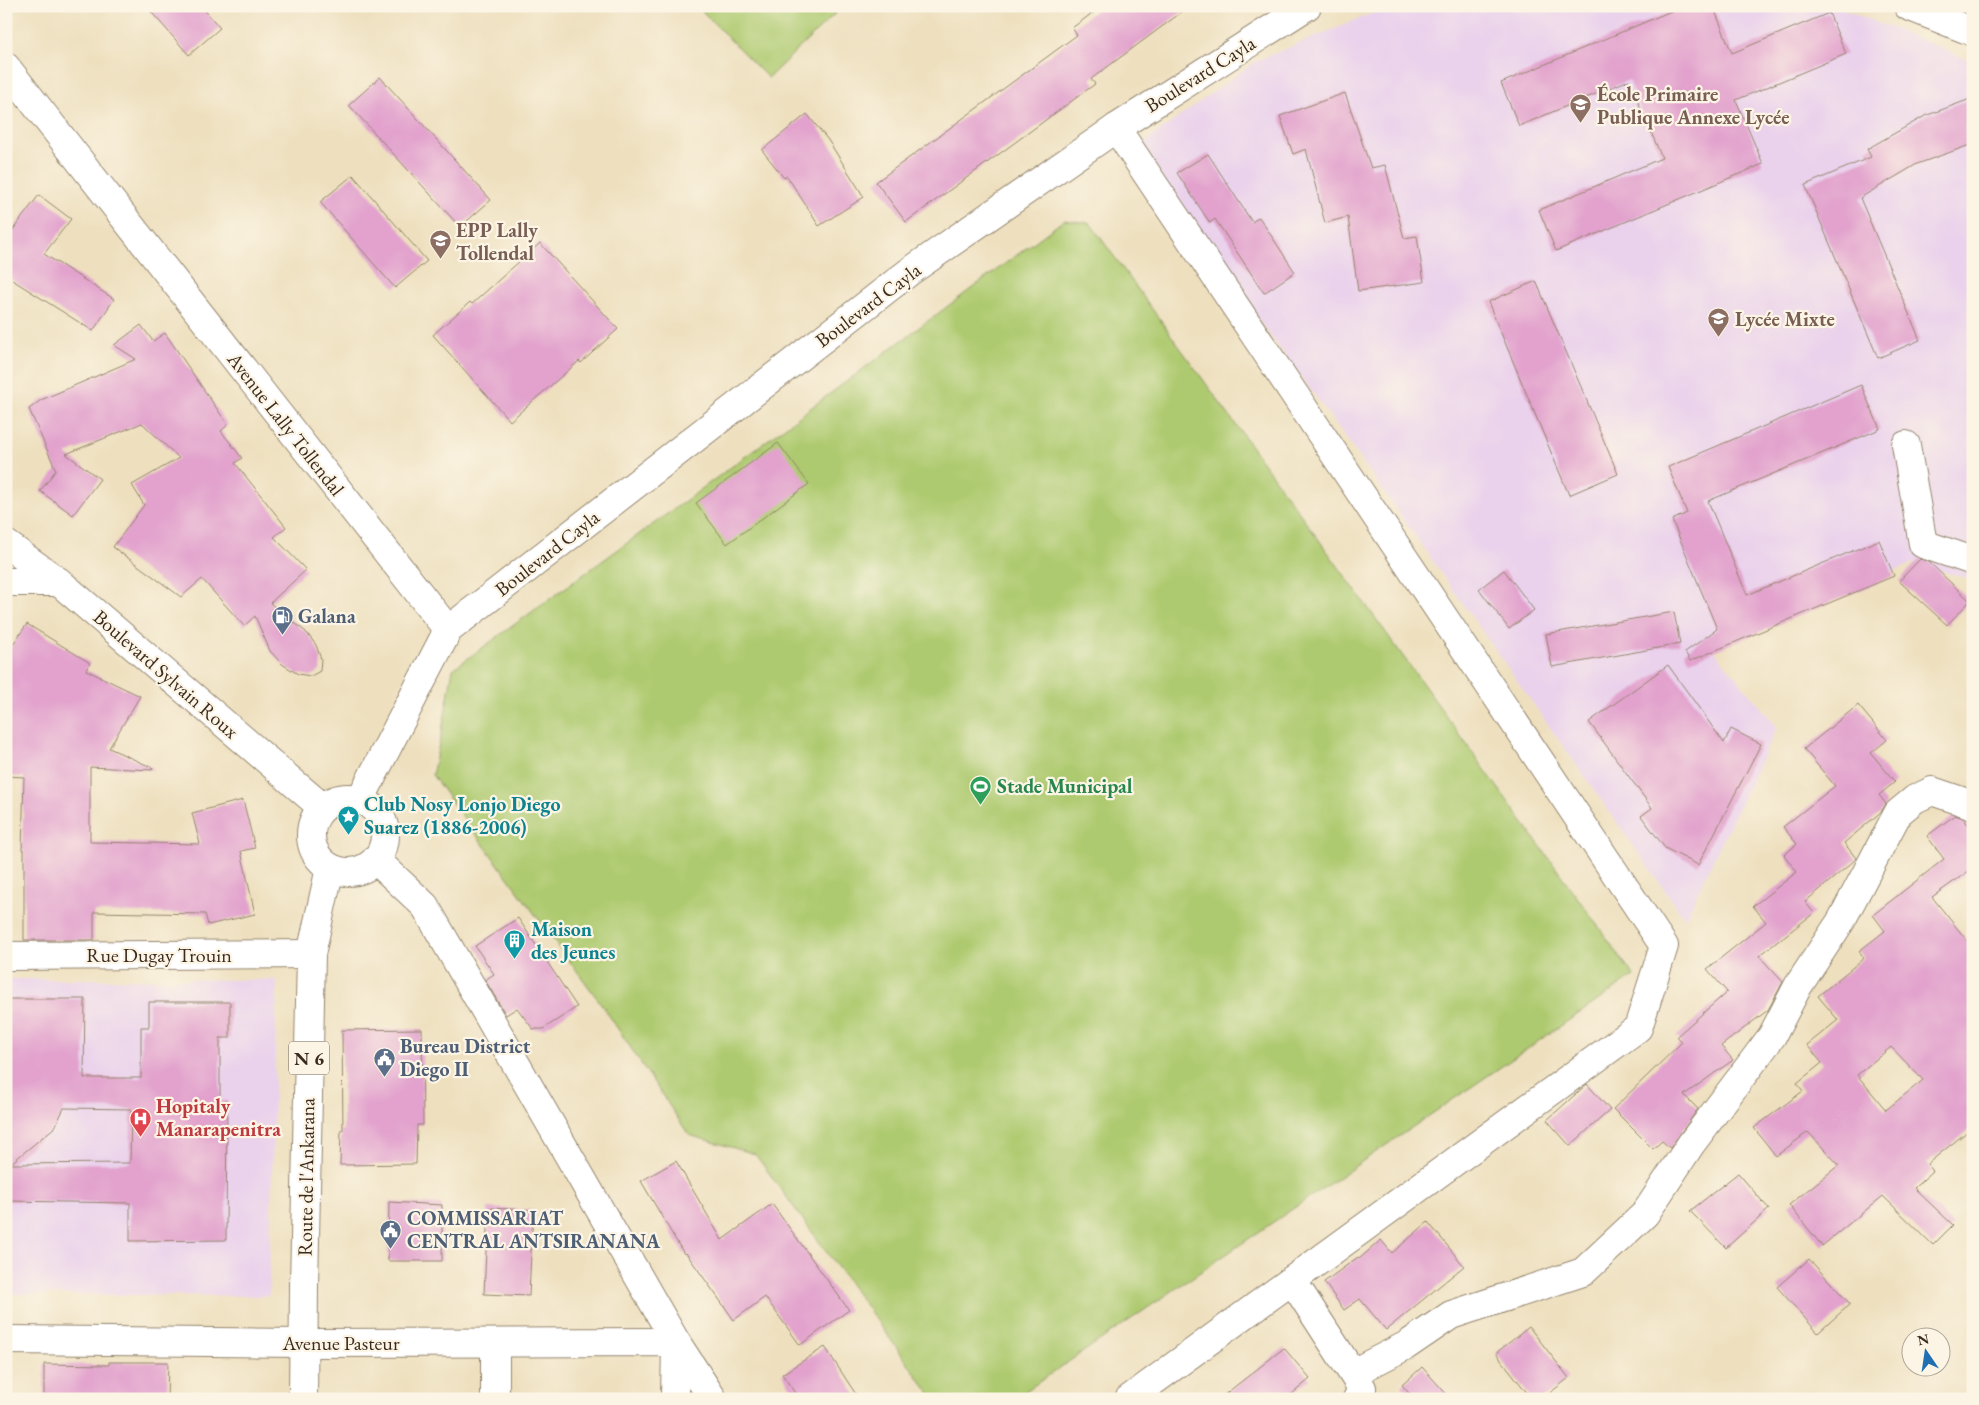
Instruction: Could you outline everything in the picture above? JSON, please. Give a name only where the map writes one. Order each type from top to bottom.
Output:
[{"type":"street","name":"Boulevard Cayla","points":[[448,630],[909,272],[1116,128],[1307,6]]},
{"type":"street","points":[[1908,6],[1973,32]]},
{"type":"street","name":"Avenue Lally Tollendal","points":[[6,67],[448,630]]},
{"type":"street","points":[[1116,128],[1664,946],[1638,1028],[1128,1399]]},
{"type":"street","points":[[1906,445],[1924,544],[1973,561]]},
{"type":"street","name":"Boulevard Sylvain Roux","points":[[6,544],[59,582],[323,808]]},
{"type":"street","points":[[6,582],[59,582]]},
{"type":"street","points":[[360,800],[448,630]]},
{"type":"street","points":[[1292,1280],[1355,1386],[1407,1345],[1451,1315],[1583,1272],[1644,1214],[1691,1144],[1772,1036],[1798,986],[1840,921],[1898,813],[1916,799],[1932,791],[1973,806]]},
{"type":"street","points":[[348,798],[360,800],[370,805],[379,815],[384,826],[385,838],[382,849],[376,860],[361,870],[351,872],[330,868],[320,860],[314,850],[311,838],[312,826],[323,808],[336,800],[348,798]]},
{"type":"street","points":[[376,860],[425,906],[676,1342],[713,1399]]},
{"type":"street","name":"Route de l'Ankarana","points":[[303,1399],[311,954],[330,868]]},
{"type":"street","name":"Rue Dugay Trouin","points":[[6,956],[311,954]]},
{"type":"street","name":"Avenue Pasteur","points":[[6,1340],[303,1343],[676,1342]]},
{"type":"street","points":[[495,1399],[496,1342]]},
{"type":"street","points":[[675,1399],[676,1342]]},
{"type":"shaded area","points":[[1390,6],[1834,6],[1973,62],[1973,580],[1913,563],[1713,649],[1777,727],[1685,919],[1341,431],[1133,151],[1254,62]]},
{"type":"shaded area","name":"Hopitaly Manarapenitra","points":[[6,979],[277,980],[269,1296],[6,1294]]},
{"type":"green space","points":[[697,6],[843,6],[768,78]]},
{"type":"green space","name":"Stade Municipal","points":[[1064,220],[1090,223],[1634,976],[1014,1399],[934,1399],[755,1154],[689,1135],[602,1005],[432,775],[453,669],[692,496]]},
{"type":"building","points":[[146,6],[201,6],[220,28],[189,55]]},
{"type":"building","points":[[1102,6],[1190,6],[1091,79],[1095,84],[906,222],[876,182],[1077,35],[1072,28]]},
{"type":"building","points":[[1683,6],[1713,6],[1732,53],[1829,13],[1846,54],[1736,100],[1763,164],[1556,251],[1539,210],[1662,158],[1629,80],[1519,126],[1501,83]]},
{"type":"building","points":[[380,77],[491,200],[460,227],[349,105]]},
{"type":"building","points":[[1345,93],[1371,168],[1385,165],[1404,238],[1417,236],[1424,282],[1358,291],[1348,217],[1325,223],[1306,149],[1293,154],[1280,116]]},
{"type":"building","points":[[1973,98],[1973,144],[1917,164],[1860,198],[1920,340],[1878,358],[1805,185],[1871,157],[1867,149],[1925,116]]},
{"type":"building","points":[[807,114],[828,140],[864,197],[819,226],[787,176],[784,178],[762,150]]},
{"type":"building","points":[[1208,154],[1252,222],[1259,217],[1295,272],[1264,293],[1215,219],[1210,223],[1177,173]]},
{"type":"building","points":[[353,175],[427,261],[395,288],[320,202]]},
{"type":"building","points":[[39,195],[71,219],[44,254],[114,299],[93,331],[6,276],[6,239]]},
{"type":"building","points":[[540,243],[618,329],[581,363],[579,361],[510,421],[433,335],[470,302],[472,304]]},
{"type":"building","points":[[1536,281],[1618,474],[1569,495],[1488,302]]},
{"type":"building","points":[[141,325],[153,341],[165,333],[228,425],[221,431],[242,458],[235,463],[286,527],[274,537],[306,570],[270,603],[306,632],[316,645],[321,659],[320,671],[311,676],[298,674],[282,664],[270,651],[255,616],[244,626],[202,579],[181,597],[113,547],[144,505],[132,485],[179,458],[142,423],[66,454],[100,479],[73,515],[40,491],[56,470],[29,409],[41,400],[136,359],[114,345]]},
{"type":"building","points":[[1861,385],[1880,429],[1708,501],[1747,595],[1879,540],[1894,576],[1690,661],[1685,652],[1717,629],[1672,520],[1687,513],[1668,467]]},
{"type":"building","points":[[778,443],[809,484],[727,544],[696,503]]},
{"type":"building","points":[[1920,559],[1929,562],[1970,601],[1947,625],[1899,581]]},
{"type":"building","points":[[1504,570],[1534,610],[1509,629],[1479,589]]},
{"type":"building","points":[[1674,612],[1680,644],[1552,667],[1546,634]]},
{"type":"building","points":[[27,624],[90,663],[86,670],[140,696],[109,748],[153,768],[152,770],[90,767],[90,842],[200,844],[192,813],[243,800],[255,848],[241,851],[255,914],[208,925],[205,914],[94,912],[94,940],[24,940],[24,850],[22,850],[24,777],[6,776],[6,654]]},
{"type":"building","points":[[1668,665],[1724,743],[1731,729],[1761,744],[1698,865],[1665,848],[1641,816],[1652,808],[1589,722]]},
{"type":"building","points":[[1858,705],[1887,740],[1871,753],[1895,782],[1879,795],[1886,804],[1881,812],[1844,843],[1856,858],[1855,860],[1805,902],[1814,913],[1759,956],[1783,982],[1768,1010],[1721,1046],[1733,1060],[1684,1095],[1698,1109],[1670,1148],[1662,1141],[1653,1149],[1613,1109],[1682,1042],[1677,1036],[1727,992],[1707,969],[1766,922],[1753,906],[1797,872],[1784,855],[1797,844],[1783,827],[1835,786],[1804,749]]},
{"type":"building","points":[[1955,815],[1963,818],[1973,831],[1973,868],[1932,897],[1973,948],[1973,1127],[1927,1164],[1933,1171],[1914,1188],[1953,1225],[1933,1245],[1883,1196],[1822,1246],[1789,1205],[1839,1165],[1808,1132],[1776,1156],[1754,1128],[1803,1091],[1797,1083],[1822,1063],[1807,1045],[1838,1020],[1818,996],[1864,958],[1859,951],[1885,931],[1873,915],[1944,859],[1927,836]],"holes":[[[1891,1047],[1923,1080],[1886,1110],[1857,1075]]]},
{"type":"building","name":"Maison des Jeunes","points":[[518,918],[577,1007],[543,1029],[533,1029],[517,1008],[506,1015],[485,980],[494,974],[475,946]]},
{"type":"building","points":[[6,999],[85,999],[84,1078],[141,1078],[141,1027],[149,1027],[149,1002],[230,1002],[230,1038],[220,1038],[220,1101],[227,1101],[226,1240],[130,1241],[130,1203],[6,1201]],"holes":[[[64,1108],[131,1109],[130,1163],[10,1164],[55,1127]]]},
{"type":"building","points":[[422,1029],[423,1125],[417,1125],[416,1164],[340,1165],[341,1130],[343,1130],[342,1030]]},
{"type":"building","points":[[1587,1084],[1610,1110],[1570,1146],[1547,1120]]},
{"type":"building","points":[[676,1161],[722,1240],[772,1204],[849,1310],[800,1345],[765,1297],[734,1320],[686,1253],[684,1254],[641,1181]]},
{"type":"building","points":[[1738,1173],[1769,1209],[1726,1248],[1690,1211]]},
{"type":"building","points":[[389,1202],[442,1205],[442,1261],[388,1261]]},
{"type":"building","points":[[488,1208],[533,1210],[529,1296],[484,1294]]},
{"type":"building","points":[[1428,1222],[1464,1266],[1386,1330],[1360,1299],[1344,1310],[1324,1282],[1358,1257],[1359,1259],[1381,1240],[1392,1253]]},
{"type":"building","points":[[1809,1259],[1850,1304],[1818,1333],[1777,1287]]},
{"type":"building","points":[[1529,1327],[1569,1378],[1542,1399],[1532,1399],[1496,1353]]},
{"type":"building","points":[[825,1347],[859,1399],[799,1399],[782,1374]]},
{"type":"building","points":[[1284,1348],[1310,1379],[1286,1399],[1219,1399]]},
{"type":"building","points":[[109,1362],[168,1362],[167,1399],[44,1399],[44,1364],[109,1365]]},
{"type":"building","points":[[1422,1367],[1451,1399],[1414,1399],[1402,1385]]},
{"type":"place","name":"École Primaire Publique Annexe Lycée","points":[[1581,124]]},
{"type":"place","name":"EPP Lally Tollendal","points":[[440,260]]},
{"type":"place","name":"Lycée Mixte","points":[[1719,338]]},
{"type":"place","name":"Galana","points":[[282,635]]},
{"type":"place","name":"Stade Municipal","points":[[981,805]]},
{"type":"place","name":"Club Nosy Lonjo Diego Suarez (1886-2006)","points":[[348,835]]},
{"type":"place","name":"Maison des Jeunes","points":[[515,960]]},
{"type":"place","name":"Bureau District Diego II","points":[[384,1077]]},
{"type":"place","name":"Hopitaly Manarapenitra","points":[[140,1137]]},
{"type":"place","name":"COMMISSARIAT CENTRAL ANTSIRANANA","points":[[391,1249]]}]
